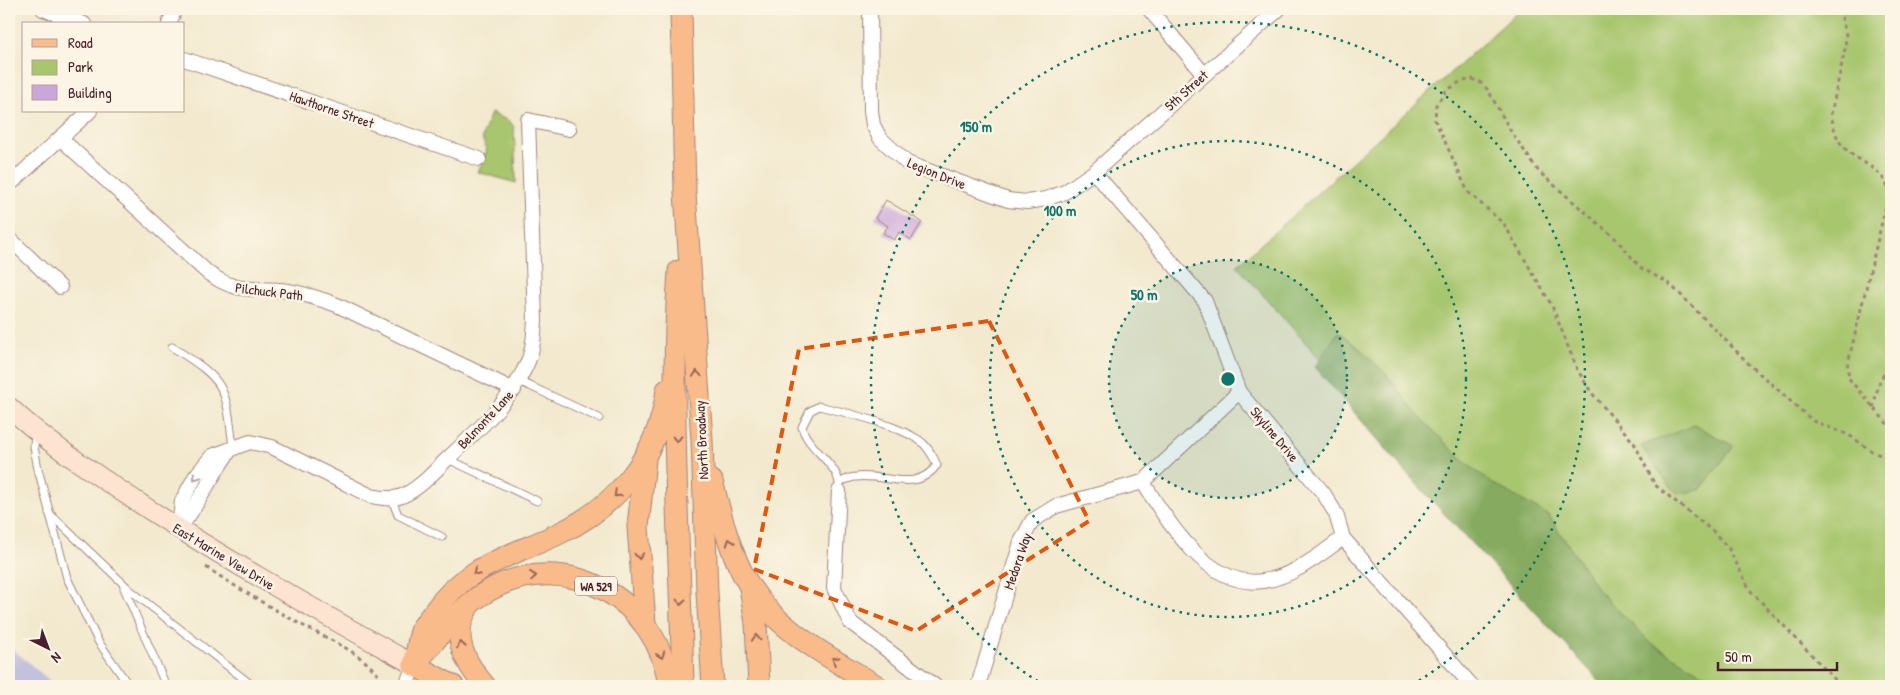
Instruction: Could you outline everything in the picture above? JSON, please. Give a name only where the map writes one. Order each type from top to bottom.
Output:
[{"type":"main road","name":"North Broadway","points":[[681,9],[685,193],[702,440],[707,592],[713,686]]},
{"type":"main road","name":"North Broadway","points":[[683,686],[676,321],[685,193]]},
{"type":"main road","points":[[414,665],[422,628],[447,592],[478,570],[582,522],[604,506],[623,488],[646,455],[659,426],[666,401],[676,321]]},
{"type":"main road","name":"East Marine View Drive","points":[[9,407],[83,466],[179,530],[240,567],[453,686]]},
{"type":"main road","points":[[702,440],[720,513],[734,553],[749,585],[756,622],[758,686]]},
{"type":"main road","points":[[644,623],[638,527],[646,455]]},
{"type":"main road","name":"WA 529","points":[[473,601],[487,591],[515,578],[547,575],[569,577],[592,584],[628,605],[644,623],[658,644],[667,671],[669,686]]},
{"type":"main road","points":[[749,585],[789,629],[877,686]]},
{"type":"main road","points":[[414,665],[473,601]]},
{"type":"main road","points":[[473,601],[463,616],[460,643],[463,656],[485,686]]},
{"type":"street","points":[[43,9],[79,22]]},
{"type":"street","points":[[170,22],[175,9]]},
{"type":"street","name":"Legion Drive","points":[[870,9],[873,125],[880,138],[907,163],[1008,200],[1027,202],[1046,200],[1065,192],[1094,172]]},
{"type":"street","points":[[1149,9],[1204,74]]},
{"type":"street","name":"5th Street","points":[[1094,172],[1279,9]]},
{"type":"street","name":"Hawthorne Street","points":[[185,59],[480,159]]},
{"type":"street","points":[[9,185],[89,112]]},
{"type":"street","name":"Belmonte Lane","points":[[391,498],[401,496],[421,484],[448,459],[487,421],[516,386],[527,366],[533,343],[535,320],[528,120],[569,129]]},
{"type":"street","name":"Pilchuck Path","points":[[60,138],[208,273],[223,283],[239,289],[286,291],[314,296],[337,304],[516,386]]},
{"type":"street","name":"Skyline Drive","points":[[1094,172],[1205,301],[1240,392],[1324,494],[1336,514],[1343,538],[1472,686]]},
{"type":"street","points":[[9,238],[60,288]]},
{"type":"street","name":"Medora Way","points":[[978,686],[1020,542],[1032,522],[1056,506],[1143,482],[1240,392]]},
{"type":"street","points":[[179,530],[196,508],[207,484],[233,448],[250,442],[272,447],[372,496],[391,498]]},
{"type":"street","points":[[1143,482],[1164,516],[1206,564],[1230,578],[1250,582],[1264,581],[1284,575],[1306,565],[1343,538]]},
{"type":"street","points":[[840,486],[834,588],[850,622],[935,686]]},
{"type":"street","points":[[406,686],[414,665]]},
{"type":"lane","points":[[172,346],[207,369],[218,381],[228,403],[233,448]]},
{"type":"lane","points":[[516,386],[599,418]]},
{"type":"lane","points":[[819,406],[889,427],[919,440],[930,451],[937,465],[929,475],[911,480],[856,477],[840,486],[804,436],[802,427],[810,411],[819,406]]},
{"type":"lane","points":[[35,429],[34,446],[49,513],[67,578],[98,641],[129,686]]},
{"type":"lane","points":[[448,459],[537,501]]},
{"type":"lane","points":[[391,498],[398,515],[442,537]]},
{"type":"lane","points":[[49,513],[122,583],[253,686]]},
{"type":"lane","points":[[122,583],[166,686]]},
{"type":"path","points":[[1840,9],[1846,35],[1831,114],[1833,126],[1836,135],[1848,151],[1881,173],[1889,193],[1847,359],[1850,380],[1891,428]]},
{"type":"path","points":[[1841,686],[1750,590],[1729,549],[1716,533],[1655,485],[1634,443],[1590,392],[1578,369],[1552,306],[1504,224],[1493,212],[1468,192],[1435,120],[1436,106],[1446,91],[1460,82],[1472,80],[1480,82],[1488,90],[1510,130],[1539,172],[1615,238],[1642,268],[1672,288],[1750,366],[1813,421],[1848,435],[1873,452],[1886,457],[1891,454]]},
{"type":"path","points":[[1873,408],[1879,384],[1891,361]]},
{"type":"highlighted area","points":[[989,321],[1089,521],[916,631],[754,569],[799,349]]},
{"type":"shaded area","points":[[9,646],[56,686],[9,686]]},
{"type":"green space","points":[[1521,9],[1891,9],[1891,686],[1612,686],[1237,266]]},
{"type":"green space","points":[[491,113],[509,121],[514,127],[516,183],[478,172],[487,150],[482,138]]},
{"type":"green space","points":[[1338,332],[1357,346],[1388,376],[1415,412],[1462,460],[1492,483],[1549,516],[1598,590],[1652,644],[1713,680],[1714,686],[1604,686],[1412,479],[1315,367]]},
{"type":"green space","points":[[1694,425],[1734,446],[1700,490],[1678,494],[1666,481],[1641,446]]},
{"type":"building","points":[[886,200],[922,222],[911,240],[899,232],[894,240],[883,233],[888,226],[875,218]]}]
